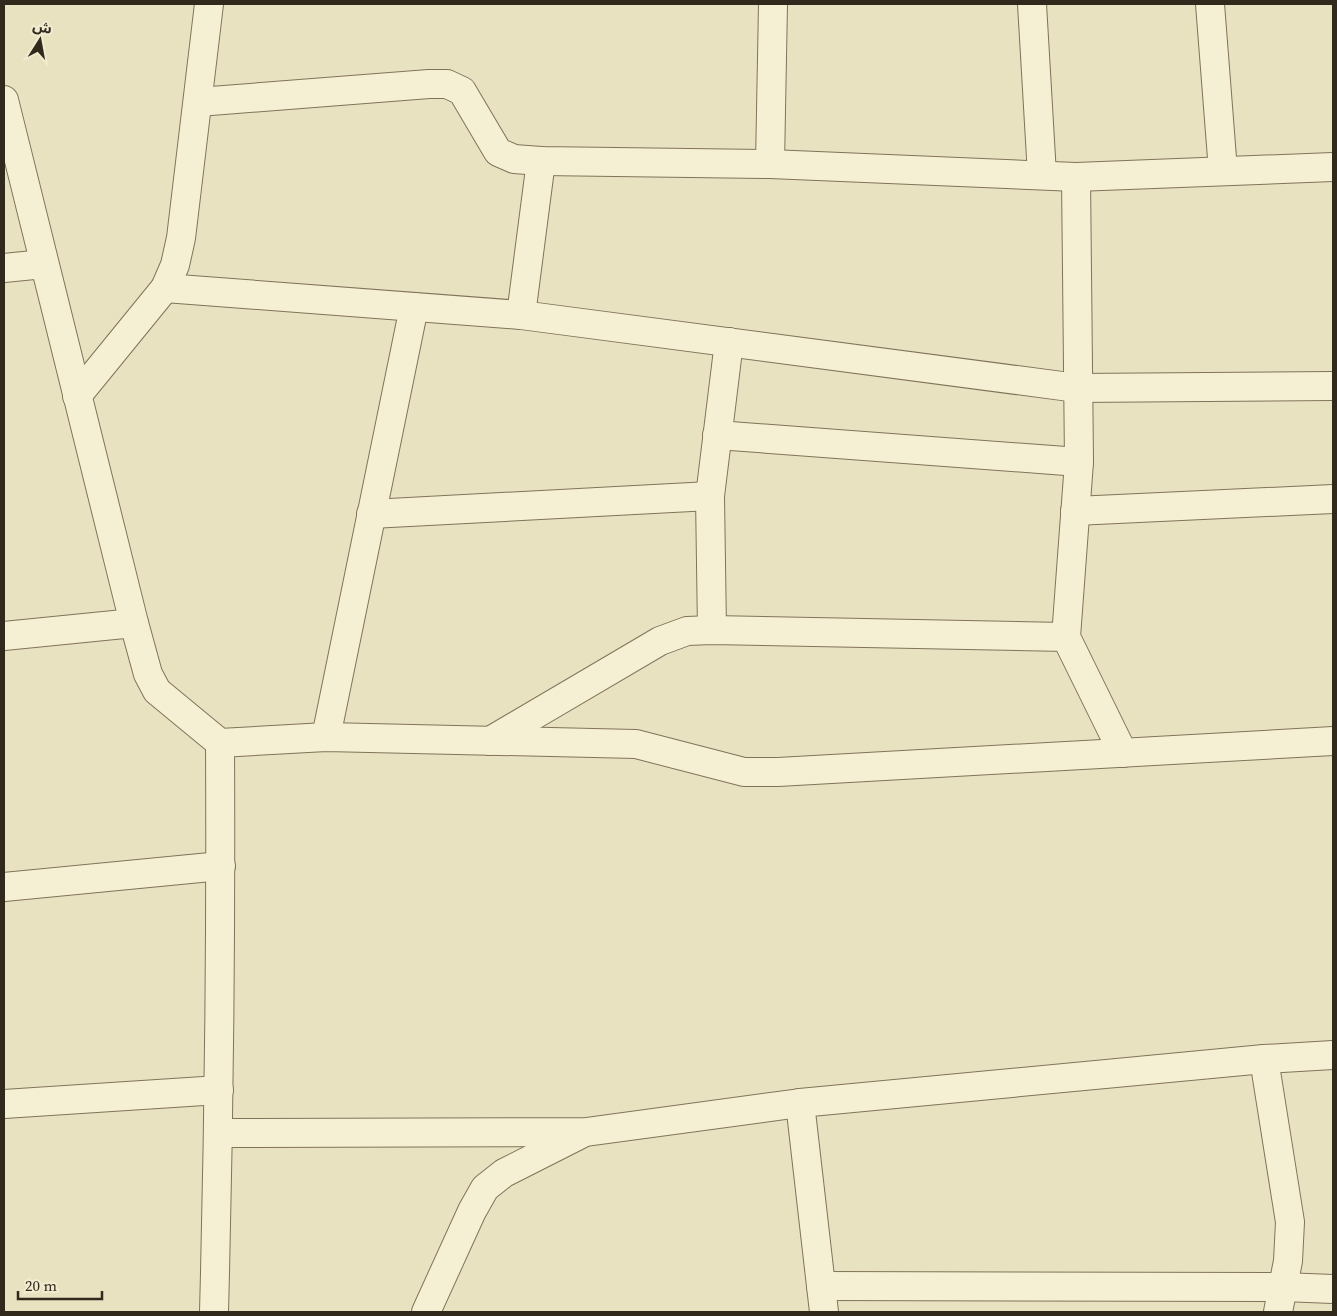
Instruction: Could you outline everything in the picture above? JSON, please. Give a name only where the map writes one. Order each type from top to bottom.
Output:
[{"type":"street","points":[[77,396],[165,288],[175,265],[181,238],[209,4]]},
{"type":"street","points":[[770,164],[773,4]]},
{"type":"street","points":[[1032,4],[1042,175]]},
{"type":"street","points":[[1210,4],[1223,171]]},
{"type":"street","points":[[198,102],[447,84],[462,91],[498,152],[514,159],[541,161],[770,164],[1076,177],[1333,167]]},
{"type":"street","points":[[4,100],[148,674],[157,691],[220,744],[326,737],[636,744],[744,772],[778,772],[1333,741]]},
{"type":"street","points":[[521,315],[541,161]]},
{"type":"street","points":[[1076,177],[1079,462],[1066,637],[1123,753]]},
{"type":"street","points":[[4,268],[44,264]]},
{"type":"street","points":[[165,288],[521,315],[1077,388],[1333,386]]},
{"type":"street","points":[[326,737],[414,307]]},
{"type":"street","points":[[712,630],[710,496],[729,342]]},
{"type":"street","points":[[717,435],[1079,462]]},
{"type":"street","points":[[371,514],[710,496]]},
{"type":"street","points":[[1075,511],[1333,499]]},
{"type":"street","points":[[4,636],[134,623]]},
{"type":"street","points":[[490,741],[660,641],[687,631],[1066,637]]},
{"type":"street","points":[[214,1312],[219,1133],[220,744]]},
{"type":"street","points":[[4,887],[221,866]]},
{"type":"street","points":[[219,1133],[586,1132],[800,1103],[1264,1059],[1333,1055]]},
{"type":"street","points":[[1264,1059],[1290,1222],[1288,1261],[1281,1300]]},
{"type":"street","points":[[4,1104],[219,1090]]},
{"type":"street","points":[[800,1103],[822,1299],[1281,1300],[1333,1289]]},
{"type":"street","points":[[426,1312],[472,1210],[485,1188],[504,1173],[586,1132]]}]
